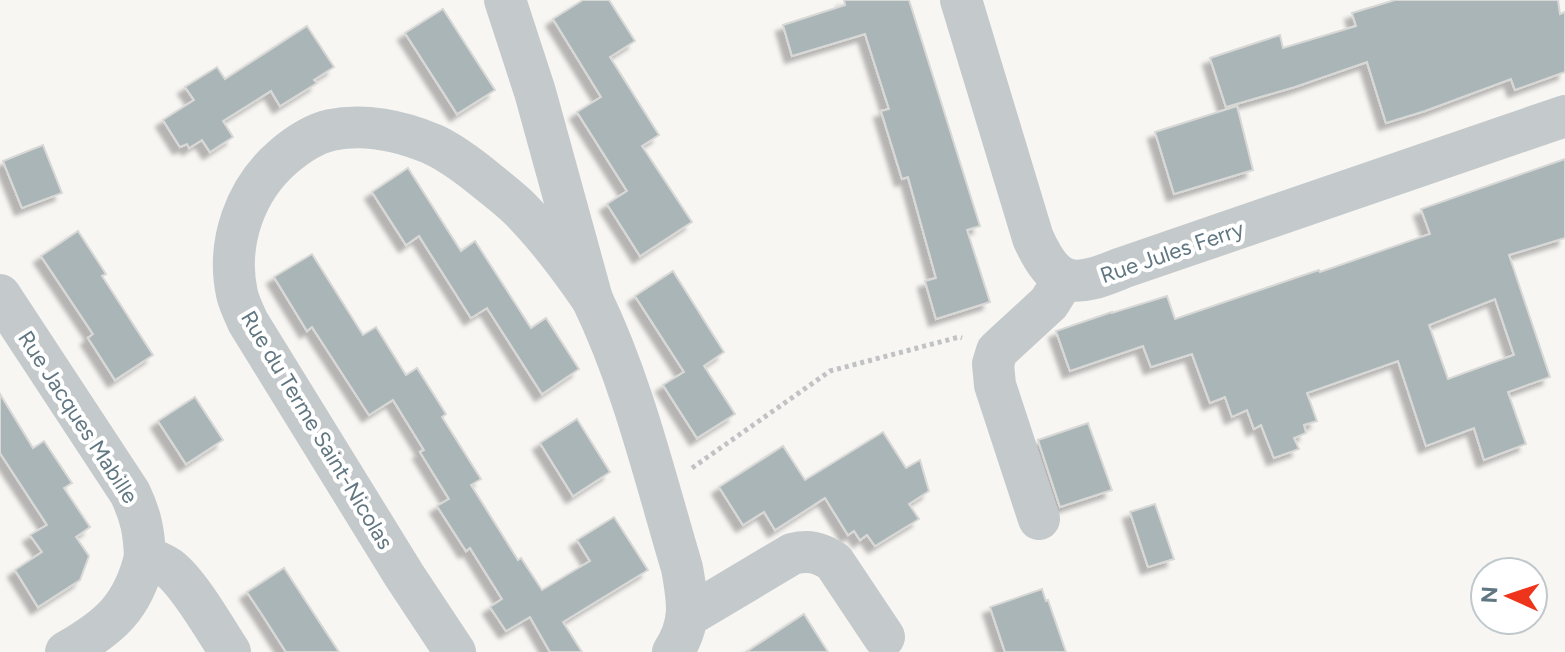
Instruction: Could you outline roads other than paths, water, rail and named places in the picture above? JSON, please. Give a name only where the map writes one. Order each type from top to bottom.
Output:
[{"type":"street","name":"Rue du Terme Saint-Nicolas","points":[[505,0],[535,92],[592,299]]},
{"type":"street","points":[[961,0],[1033,238],[1042,259],[1064,279],[1049,303],[997,351],[993,364],[995,385],[1039,519]]},
{"type":"street","name":"Rue Jules Ferry","points":[[1064,279],[1079,282],[1097,278],[1565,116]]},
{"type":"street","name":"Rue du Terme Saint-Nicolas","points":[[455,652],[248,322],[237,295],[234,260],[237,229],[253,193],[271,167],[298,144],[329,130],[360,128],[394,131],[434,145],[469,166],[519,208],[548,240],[592,299],[607,329],[625,379],[682,568],[686,589],[680,634]]},
{"type":"street","name":"Rue Jacques Mabille","points":[[0,295],[130,493],[144,530],[145,557]]},
{"type":"street","name":"Rue du Terme Saint-Nicolas","points":[[680,634],[792,554],[807,551],[823,554],[834,562],[884,637]]},
{"type":"street","points":[[66,652],[112,621],[140,580],[145,557],[172,570],[230,652]]}]
